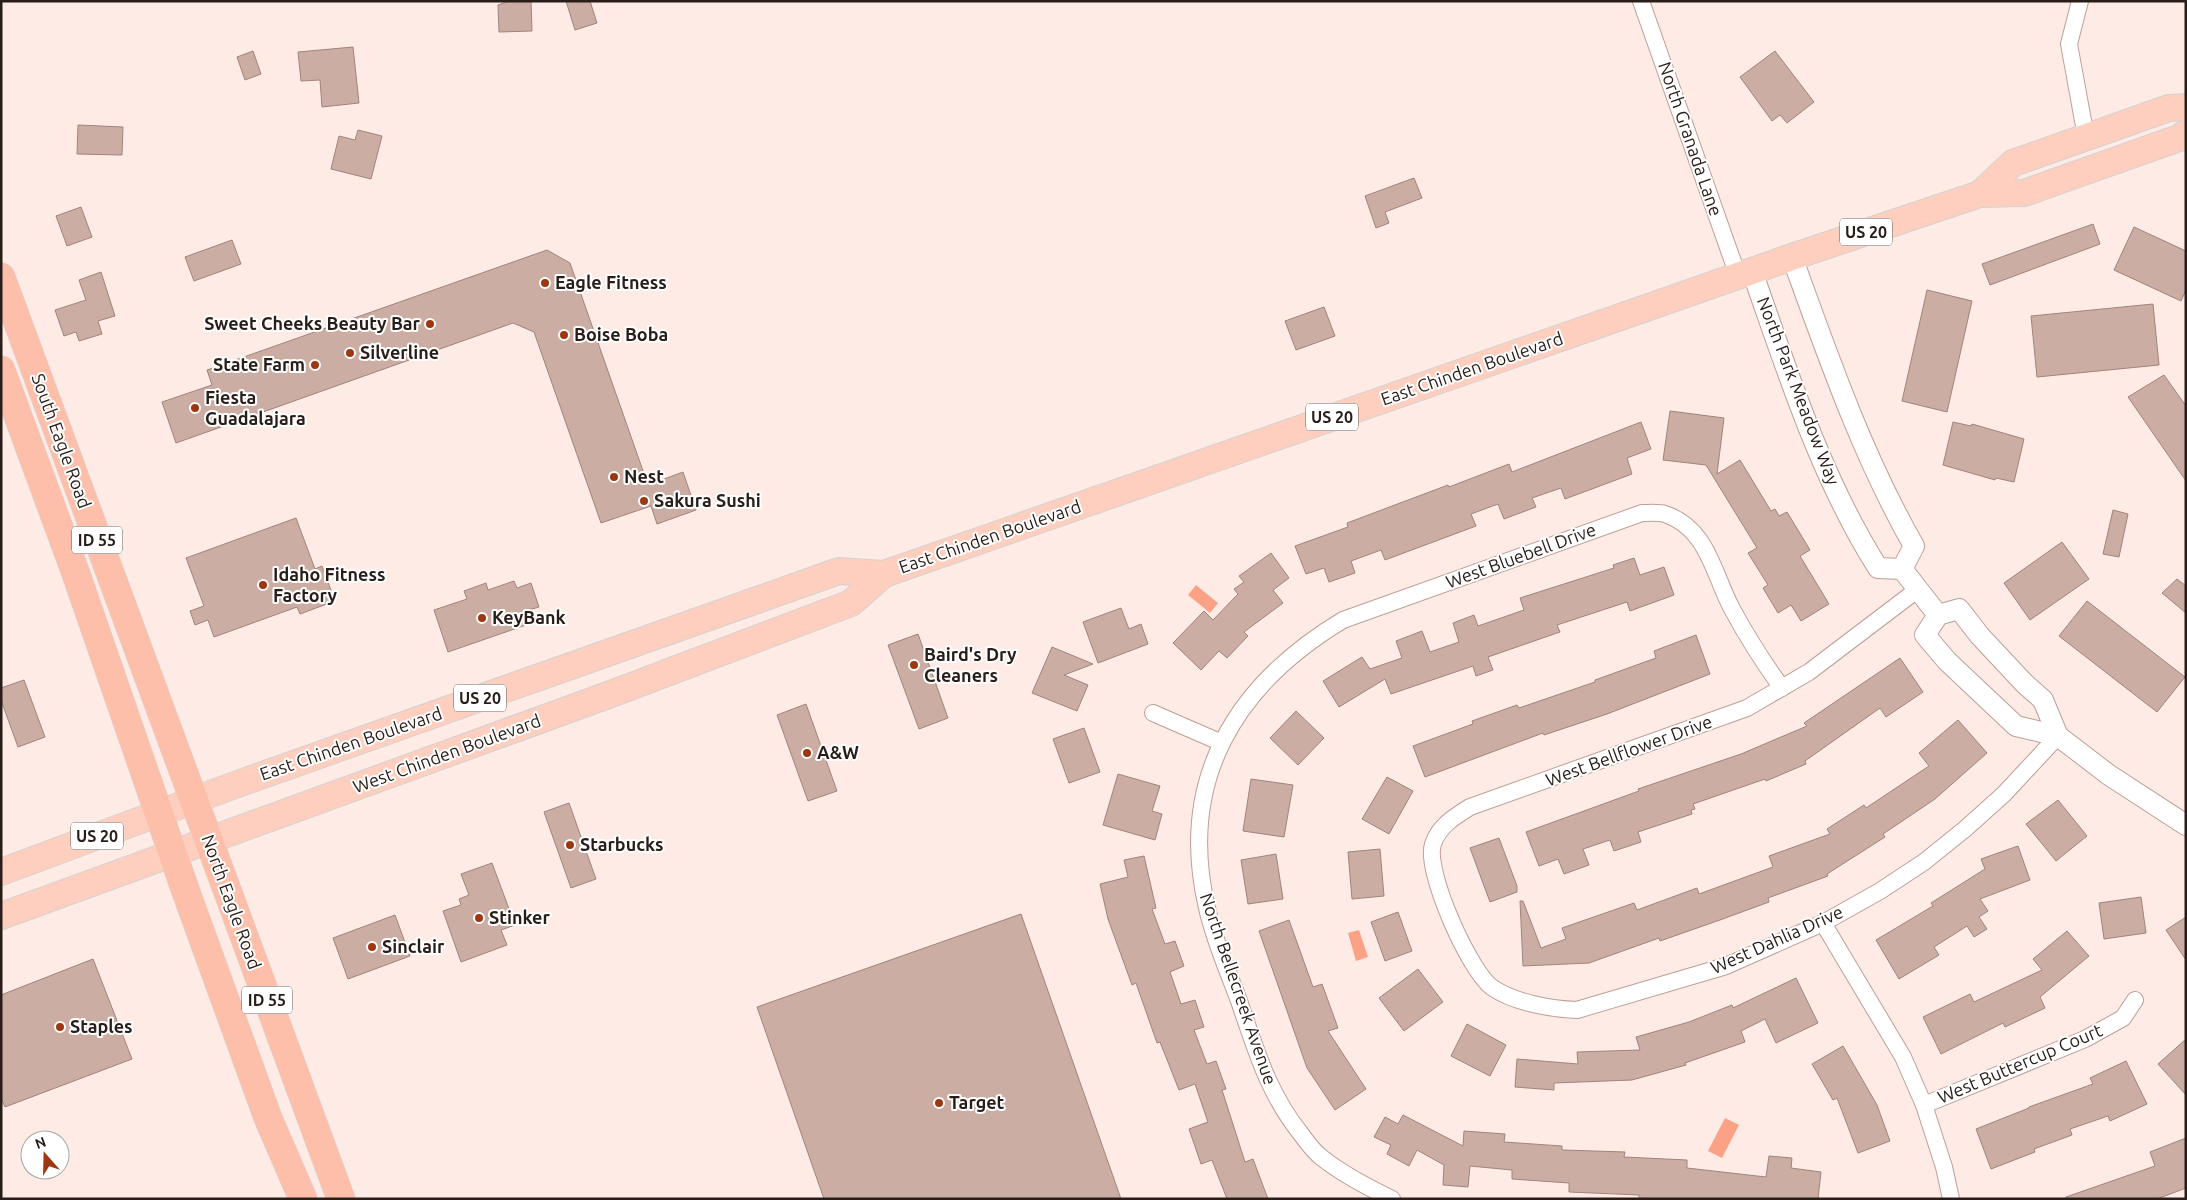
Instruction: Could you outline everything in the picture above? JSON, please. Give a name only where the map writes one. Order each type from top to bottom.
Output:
[{"type":"highway","name":"South Eagle Road","points":[[1,278],[194,801]]},
{"type":"highway","name":"South Eagle Road","points":[[1,370],[75,571],[159,814]]},
{"type":"highway","name":"North Eagle Road","points":[[194,801],[341,1199]]},
{"type":"highway","name":"ID 55","points":[[159,814],[268,1118],[303,1199]]},
{"type":"main road","name":"East Chinden Boulevard","points":[[1980,194],[2013,163],[2169,108],[2186,107]]},
{"type":"main road","name":"East Chinden Boulevard","points":[[1,872],[194,801],[839,571],[884,574],[1792,257],[1980,194],[2024,193],[2179,138],[2186,133]]},
{"type":"main road","name":"West Chinden Boulevard","points":[[1,916],[634,686],[851,603],[884,574]]},
{"type":"main road","points":[[634,686],[668,653],[752,622],[766,596]]},
{"type":"street","name":"North Granada Lane","points":[[1642,1],[1745,274]]},
{"type":"street","points":[[2080,1],[2069,44],[2086,136]]},
{"type":"street","points":[[1792,257],[1853,422],[1878,480],[1914,546],[1902,570],[1938,615]]},
{"type":"street","name":"North Park Meadow Way","points":[[1745,274],[1812,439],[1840,500],[1878,568],[1902,570]]},
{"type":"street","name":"West Bluebell Drive","points":[[1222,744],[1246,704],[1275,670],[1309,642],[1343,620],[1642,513],[1663,514],[1683,523],[1699,538],[1710,557],[1731,606],[1758,655],[1782,688]]},
{"type":"street","name":"West Bellflower Drive","points":[[1463,948],[1433,870],[1432,845],[1448,820],[1470,808],[1753,705],[1809,672],[1917,590]]},
{"type":"street","points":[[2058,736],[2043,700],[1980,636],[1958,608],[1938,615],[1925,635],[1947,661],[2016,726],[2058,736],[2109,775],[2186,825]]},
{"type":"street","points":[[1153,714],[1222,744]]},
{"type":"street","name":"West Dahlia Drive","points":[[1463,948],[1473,966],[1494,990],[1534,1005],[1556,1009],[1578,1010],[1726,966],[1823,923],[1880,891],[1924,862],[1965,830],[2004,794],[2058,736]]},
{"type":"street","name":"North Bellecreek Avenue","points":[[1222,744],[1212,765],[1206,788],[1199,837],[1200,861],[1207,909],[1264,1074],[1277,1102],[1319,1156],[1362,1185],[1392,1199]]},
{"type":"street","points":[[1823,923],[1903,1057],[1924,1105],[1944,1167],[1951,1199]]},
{"type":"street","name":"West Buttercup Court","points":[[1924,1105],[2085,1039],[2122,1018],[2135,1000]]},
{"type":"shaded area","points":[[1196,585],[1218,603],[1210,613],[1188,595]]},
{"type":"shaded area","points":[[1359,930],[1368,957],[1356,961],[1348,933]]},
{"type":"shaded area","points":[[1725,1118],[1739,1125],[1722,1158],[1708,1151]]},
{"type":"building","points":[[509,1],[531,1],[532,31],[499,32],[498,5]]},
{"type":"building","points":[[566,1],[590,1],[597,23],[575,30]]},
{"type":"building","points":[[353,47],[359,103],[322,107],[320,80],[301,81],[298,52]]},
{"type":"building","points":[[253,51],[261,74],[245,80],[237,57]]},
{"type":"building","points":[[1775,51],[1814,102],[1787,123],[1780,115],[1772,121],[1740,77]]},
{"type":"building","points":[[78,125],[123,127],[122,155],[77,154]]},
{"type":"building","points":[[358,130],[382,136],[371,179],[331,169],[339,136],[355,140]]},
{"type":"building","points":[[1414,178],[1422,198],[1385,212],[1389,223],[1376,228],[1365,196]]},
{"type":"building","points":[[81,207],[92,237],[67,246],[56,216]]},
{"type":"building","points":[[2093,224],[2100,244],[1990,285],[1982,264]]},
{"type":"building","points":[[2134,227],[2186,251],[2186,290],[2181,301],[2114,270]]},
{"type":"building","points":[[232,240],[241,264],[194,281],[185,257]]},
{"type":"building","points":[[547,250],[570,263],[648,485],[683,472],[696,510],[657,524],[651,506],[601,523],[534,332],[513,323],[176,443],[162,402],[212,385],[207,370]]},
{"type":"building","points":[[101,272],[115,316],[98,321],[102,334],[79,341],[76,332],[64,336],[55,310],[86,300],[79,280]]},
{"type":"building","points":[[1927,290],[1972,301],[1947,412],[1902,401]]},
{"type":"building","points":[[2153,304],[2159,365],[2037,377],[2031,316]]},
{"type":"building","points":[[1324,307],[1335,336],[1296,350],[1285,321]]},
{"type":"building","points":[[2164,375],[2186,406],[2186,481],[2128,397]]},
{"type":"building","points":[[1670,411],[1724,418],[1717,474],[1740,460],[1771,511],[1775,509],[1779,516],[1787,512],[1810,550],[1800,556],[1829,604],[1801,621],[1791,605],[1778,613],[1763,588],[1768,585],[1748,553],[1757,548],[1706,465],[1663,460]]},
{"type":"building","points":[[1641,422],[1651,449],[1627,458],[1632,474],[1565,499],[1561,488],[1532,498],[1536,507],[1504,519],[1498,504],[1471,514],[1476,526],[1385,560],[1381,550],[1351,561],[1355,573],[1329,582],[1324,568],[1306,574],[1295,546],[1348,527],[1347,523],[1448,485],[1449,487],[1509,464],[1512,472]]},
{"type":"building","points":[[1953,422],[1971,426],[1972,424],[2024,439],[2014,482],[1996,478],[1995,480],[1943,465]]},
{"type":"building","points":[[2113,510],[2128,514],[2119,557],[2103,554]]},
{"type":"building","name":"Idaho Fitness Factory","points":[[296,518],[315,569],[322,566],[335,601],[300,614],[297,607],[214,637],[208,620],[195,625],[190,611],[204,606],[186,558]]},
{"type":"building","points":[[2062,542],[2089,579],[2030,620],[2004,583]]},
{"type":"building","points":[[1271,553],[1289,578],[1273,590],[1283,603],[1244,632],[1248,636],[1227,658],[1219,651],[1201,670],[1173,643],[1204,611],[1213,620],[1238,594],[1234,589],[1244,582],[1239,576]]},
{"type":"building","points":[[1634,558],[1640,575],[1664,567],[1674,595],[1630,611],[1627,602],[1557,625],[1560,632],[1488,657],[1493,670],[1476,676],[1473,666],[1391,694],[1385,679],[1339,707],[1323,681],[1362,657],[1370,669],[1402,658],[1396,641],[1422,631],[1430,652],[1459,642],[1453,623],[1474,615],[1478,626],[1524,610],[1520,598],[1614,568],[1613,565]]},
{"type":"building","points":[[2177,579],[2186,586],[2186,613],[2162,593]]},
{"type":"building","name":"KeyBank","points":[[514,581],[517,588],[531,583],[539,607],[525,611],[529,624],[448,652],[434,610],[467,599],[464,591],[486,583],[488,590]]},
{"type":"building","points":[[2087,601],[2185,677],[2157,712],[2059,636]]},
{"type":"building","points":[[1121,608],[1129,629],[1141,624],[1148,644],[1098,663],[1083,622]]},
{"type":"building","points":[[918,634],[948,718],[919,729],[888,645]]},
{"type":"building","points":[[1696,635],[1710,674],[1607,714],[1544,735],[1543,733],[1425,777],[1413,746],[1473,724],[1472,721],[1517,705],[1519,708],[1595,682],[1595,680],[1656,658],[1654,651]]},
{"type":"building","points":[[1052,647],[1093,664],[1064,675],[1088,685],[1077,711],[1032,693]]},
{"type":"building","points":[[1900,658],[1923,692],[1886,717],[1880,708],[1805,761],[1806,764],[1766,781],[1765,779],[1693,804],[1695,809],[1691,810],[1692,814],[1638,832],[1641,842],[1614,851],[1610,840],[1583,849],[1589,865],[1564,874],[1558,859],[1539,866],[1526,832],[1639,791],[1638,789],[1741,754],[1807,726],[1804,723]]},
{"type":"building","points":[[24,680],[45,737],[18,747],[1,700],[1,688]]},
{"type":"building","name":"A&W","points":[[806,704],[837,791],[808,801],[777,715]]},
{"type":"building","points":[[1296,711],[1324,738],[1298,765],[1270,738]]},
{"type":"building","points":[[1958,720],[1987,753],[1935,799],[1883,834],[1885,837],[1827,874],[1828,876],[1768,898],[1769,902],[1720,920],[1660,941],[1659,938],[1589,963],[1523,966],[1520,901],[1523,901],[1541,948],[1566,939],[1562,928],[1634,903],[1637,910],[1697,888],[1699,894],[1773,867],[1769,856],[1830,834],[1827,829],[1864,805],[1866,808],[1929,766],[1919,753]]},
{"type":"building","points":[[1084,728],[1100,772],[1069,783],[1053,739]]},
{"type":"building","points":[[1118,774],[1160,786],[1152,811],[1162,814],[1155,840],[1103,825]]},
{"type":"building","points":[[1387,777],[1413,791],[1389,834],[1362,819]]},
{"type":"building","points":[[1251,779],[1293,785],[1284,837],[1243,831]]},
{"type":"building","points":[[2058,800],[2087,836],[2056,861],[2026,824]]},
{"type":"building","name":"Starbucks","points":[[569,803],[596,879],[571,888],[544,812]]},
{"type":"building","points":[[1499,838],[1517,886],[1517,892],[1490,902],[1470,848]]},
{"type":"building","points":[[2018,846],[2030,880],[1980,899],[1988,911],[1979,917],[1987,929],[1974,937],[1967,926],[1934,947],[1939,955],[1899,979],[1876,940],[1933,906],[1931,903],[1985,869],[1981,859]]},
{"type":"building","points":[[1380,849],[1384,896],[1352,899],[1348,852]]},
{"type":"building","points":[[1276,854],[1283,899],[1248,904],[1241,860]]},
{"type":"building","points":[[1144,856],[1156,908],[1152,909],[1165,944],[1175,941],[1184,966],[1170,972],[1181,1004],[1195,1000],[1204,1027],[1194,1030],[1207,1064],[1216,1061],[1226,1089],[1222,1090],[1245,1162],[1253,1159],[1268,1199],[1227,1199],[1212,1160],[1201,1164],[1189,1129],[1208,1122],[1195,1084],[1179,1090],[1160,1042],[1157,1043],[1136,983],[1132,985],[1108,919],[1100,884],[1128,877],[1124,860]]},
{"type":"building","name":"Stinker","points":[[492,863],[515,925],[501,930],[507,945],[461,962],[443,911],[461,905],[459,899],[469,895],[461,874]]},
{"type":"building","points":[[2141,897],[2146,933],[2104,939],[2099,903]]},
{"type":"building","points":[[1398,912],[1412,951],[1385,961],[1371,922]]},
{"type":"building","name":"Target","points":[[1021,914],[1121,1199],[824,1199],[757,1007]]},
{"type":"building","name":"Sinclair","points":[[395,915],[410,956],[348,979],[333,938]]},
{"type":"building","points":[[2186,917],[2186,960],[2166,930]]},
{"type":"building","points":[[1289,920],[1313,987],[1322,984],[1338,1028],[1328,1031],[1366,1089],[1335,1110],[1307,1068],[1259,931]]},
{"type":"building","points":[[2067,931],[2089,956],[2040,997],[2045,1008],[2005,1027],[2003,1023],[1941,1054],[1923,1017],[1970,994],[1974,1002],[2042,970],[2033,959]]},
{"type":"building","name":"Staples","points":[[93,959],[132,1059],[5,1107],[1,1098],[1,995]]},
{"type":"building","points":[[1418,969],[1443,1002],[1404,1031],[1379,998]]},
{"type":"building","points":[[1796,978],[1818,1023],[1776,1043],[1765,1019],[1741,1031],[1745,1042],[1685,1063],[1686,1065],[1632,1080],[1554,1083],[1554,1090],[1515,1087],[1517,1059],[1578,1064],[1577,1052],[1640,1050],[1636,1037],[1689,1022],[1732,1005],[1733,1008]]},
{"type":"building","points":[[1467,1024],[1506,1045],[1490,1076],[1451,1056]]},
{"type":"building","points":[[2186,1039],[2186,1095],[2158,1064]]},
{"type":"building","points":[[1843,1046],[1877,1105],[1890,1141],[1858,1153],[1837,1098],[1833,1100],[1812,1064]]},
{"type":"building","points":[[2126,1061],[2147,1104],[2110,1121],[2108,1116],[2070,1129],[2072,1135],[2034,1149],[2035,1152],[1991,1169],[1976,1129],[2029,1107],[2093,1084],[2090,1078]]},
{"type":"building","points":[[1403,1115],[1463,1146],[1464,1131],[1505,1134],[1504,1142],[1562,1146],[1562,1150],[1625,1152],[1624,1157],[1687,1160],[1687,1168],[1766,1177],[1769,1156],[1792,1158],[1791,1168],[1821,1172],[1818,1199],[1659,1199],[1639,1198],[1639,1195],[1569,1192],[1569,1183],[1512,1179],[1512,1170],[1470,1166],[1468,1187],[1443,1185],[1444,1165],[1417,1150],[1409,1166],[1387,1154],[1391,1145],[1374,1137],[1385,1117],[1398,1124]]},
{"type":"building","points":[[2186,1138],[2186,1188],[2157,1199],[2066,1199],[2066,1197],[2155,1166],[2150,1152]]},
{"type":"place","name":"Eagle Fitness","points":[[545,283]]},
{"type":"place","name":"Sweet Cheeks Beauty Bar","points":[[430,324]]},
{"type":"place","name":"Boise Boba","points":[[564,335]]},
{"type":"place","name":"Silverline","points":[[350,353]]},
{"type":"place","name":"State Farm","points":[[315,365]]},
{"type":"place","name":"Fiesta Guadalajara","points":[[195,408]]},
{"type":"place","name":"Nest","points":[[614,477]]},
{"type":"place","name":"Sakura Sushi","points":[[644,501]]},
{"type":"place","name":"Idaho Fitness Factory","points":[[263,585]]},
{"type":"place","name":"KeyBank","points":[[482,618]]},
{"type":"place","name":"Baird's Dry Cleaners","points":[[914,665]]},
{"type":"place","name":"A&W","points":[[807,753]]},
{"type":"place","name":"Starbucks","points":[[570,845]]},
{"type":"place","name":"Stinker","points":[[479,918]]},
{"type":"place","name":"Sinclair","points":[[372,947]]},
{"type":"place","name":"Staples","points":[[60,1027]]},
{"type":"place","name":"Target","points":[[939,1103]]}]
